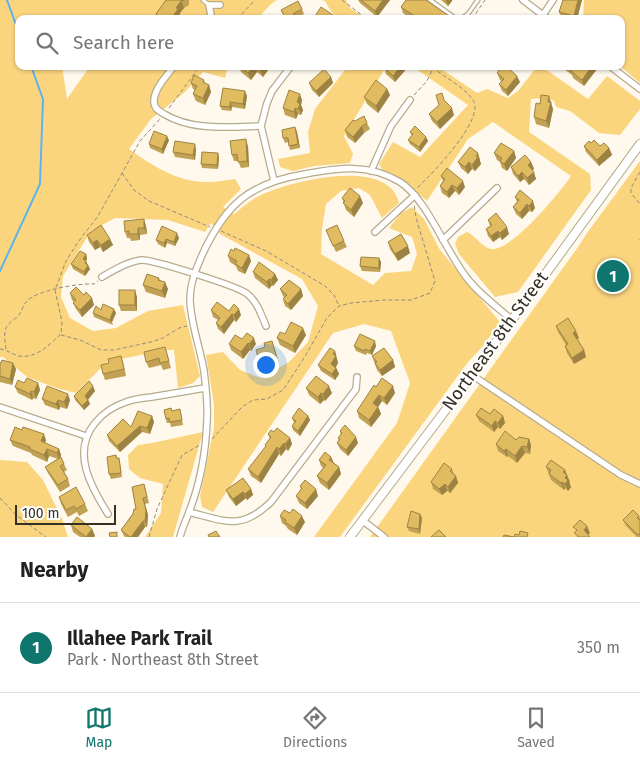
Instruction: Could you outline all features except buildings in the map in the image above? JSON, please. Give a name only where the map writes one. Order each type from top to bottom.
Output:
[{"type":"street","points":[[523,0],[542,15]]},
{"type":"street","points":[[546,15],[553,0]]},
{"type":"street","points":[[210,15],[211,11],[209,5],[220,5]]},
{"type":"street","points":[[171,70],[157,90],[154,104],[156,109],[172,119],[187,125],[261,126]]},
{"type":"street","points":[[274,180],[261,126],[272,91],[287,70]]},
{"type":"street","points":[[615,70],[640,89]]},
{"type":"street","points":[[371,171],[391,126],[410,100]]},
{"type":"street","name":"Northeast 8th Street","points":[[350,537],[472,375],[640,144]]},
{"type":"street","points":[[180,537],[199,478],[206,443],[207,414],[204,370],[192,324],[190,299],[194,274],[216,229],[232,207],[244,197],[274,180],[345,168],[371,171],[399,182],[413,194],[467,278],[511,319]]},
{"type":"street","points":[[443,240],[497,188]]},
{"type":"street","points":[[375,232],[413,194]]},
{"type":"street","points":[[102,277],[141,260],[156,262],[231,286],[247,294],[259,308],[266,326]]},
{"type":"street","points":[[472,375],[621,475],[640,484]]},
{"type":"street","points":[[189,512],[228,522],[236,522],[249,518],[264,509],[356,389],[357,377]]},
{"type":"street","points":[[108,514],[92,486],[84,460],[83,448],[86,436],[99,418],[116,406],[128,401],[205,388]]},
{"type":"street","points":[[0,407],[86,436]]},
{"type":"street","points":[[362,520],[384,537]]},
{"type":"lane","points":[[203,0],[209,5]]},
{"type":"lane","points":[[430,0],[451,15]]},
{"type":"lane","points":[[466,15],[478,0]]},
{"type":"path","points":[[241,15],[255,0]]},
{"type":"path","points":[[342,0],[362,15]]},
{"type":"path","points":[[475,15],[485,0]]},
{"type":"path","points":[[0,348],[18,356],[27,356],[41,352],[61,334],[62,322],[55,290],[66,261],[98,216],[140,141],[164,114],[197,70]]},
{"type":"path","points":[[410,100],[427,82],[432,70]]},
{"type":"path","points":[[149,537],[157,509],[182,455],[216,436],[242,407],[253,400],[267,399],[283,390],[327,318],[339,306],[384,300],[411,300],[430,293],[435,281],[416,218],[413,194],[447,156],[470,126],[475,111],[475,101],[436,70]]},
{"type":"path","points":[[640,172],[631,188],[631,193],[640,204]]},
{"type":"path","points":[[121,173],[134,190],[149,201],[266,251],[309,275],[326,286],[334,295],[339,306]]},
{"type":"path","points":[[6,350],[4,336],[7,326],[18,316],[27,300],[40,294],[80,284],[94,284],[102,277]]},
{"type":"path","points":[[61,334],[101,350],[114,350],[152,342],[179,328],[192,324]]},
{"type":"path","points":[[0,498],[16,515],[46,537]]},
{"type":"shaded area","points":[[0,0],[277,0],[261,15],[15,15],[15,70],[63,70],[67,99],[87,70],[227,70],[225,78],[203,72],[185,92],[151,119],[129,149],[156,167],[187,180],[208,182],[235,179],[241,189],[223,207],[234,214],[256,198],[292,184],[336,176],[358,176],[377,180],[391,189],[399,203],[382,218],[370,195],[359,188],[341,191],[326,204],[321,254],[373,285],[385,273],[411,271],[417,254],[412,237],[389,228],[401,213],[412,207],[424,219],[440,250],[500,322],[483,346],[468,362],[340,537],[314,537],[397,423],[410,383],[391,331],[364,324],[333,333],[213,512],[202,507],[200,496],[214,428],[214,405],[206,355],[223,352],[240,370],[261,378],[289,362],[308,342],[318,306],[302,279],[220,234],[211,223],[205,232],[168,220],[115,218],[91,231],[63,276],[61,297],[70,318],[93,331],[116,328],[148,311],[183,305],[200,376],[193,383],[178,388],[174,350],[165,350],[107,362],[76,393],[27,377],[3,357],[0,357]]},
{"type":"shaded area","points":[[322,0],[346,0],[350,8],[361,15],[335,15],[325,1]]},
{"type":"shaded area","points":[[584,0],[640,0],[640,83],[625,70],[625,15],[583,15]]},
{"type":"shaded area","points":[[345,70],[384,70],[344,136],[353,154],[350,163],[314,166],[293,171],[280,167],[278,159],[310,153],[308,132],[315,109]]},
{"type":"shaded area","points":[[418,70],[443,70],[477,93],[487,89],[508,98],[518,91],[534,70],[547,70],[588,99],[607,76],[640,101],[640,109],[620,135],[599,133],[570,111],[556,107],[554,101],[548,98],[531,99],[529,132],[590,174],[591,190],[518,292],[495,297],[459,254],[455,244],[458,237],[467,232],[488,248],[501,247],[523,231],[535,219],[571,176],[493,122],[468,139],[427,201],[409,185],[383,171],[379,164],[393,142],[420,157],[468,105]]},
{"type":"shaded area","points":[[640,161],[640,537],[370,537],[587,233]]},
{"type":"shaded area","points":[[203,432],[173,537],[145,537],[161,513],[163,484],[140,478],[129,469],[128,455],[138,445]]},
{"type":"shaded area","points":[[0,460],[27,462],[43,480],[62,519],[68,537],[0,537]]},
{"type":"waterway","points":[[7,0],[15,22]]},
{"type":"waterway","points":[[0,271],[40,184],[43,99],[32,70]]},
{"type":"place","name":"Illahee Park Trail","points":[[613,276]]}]
